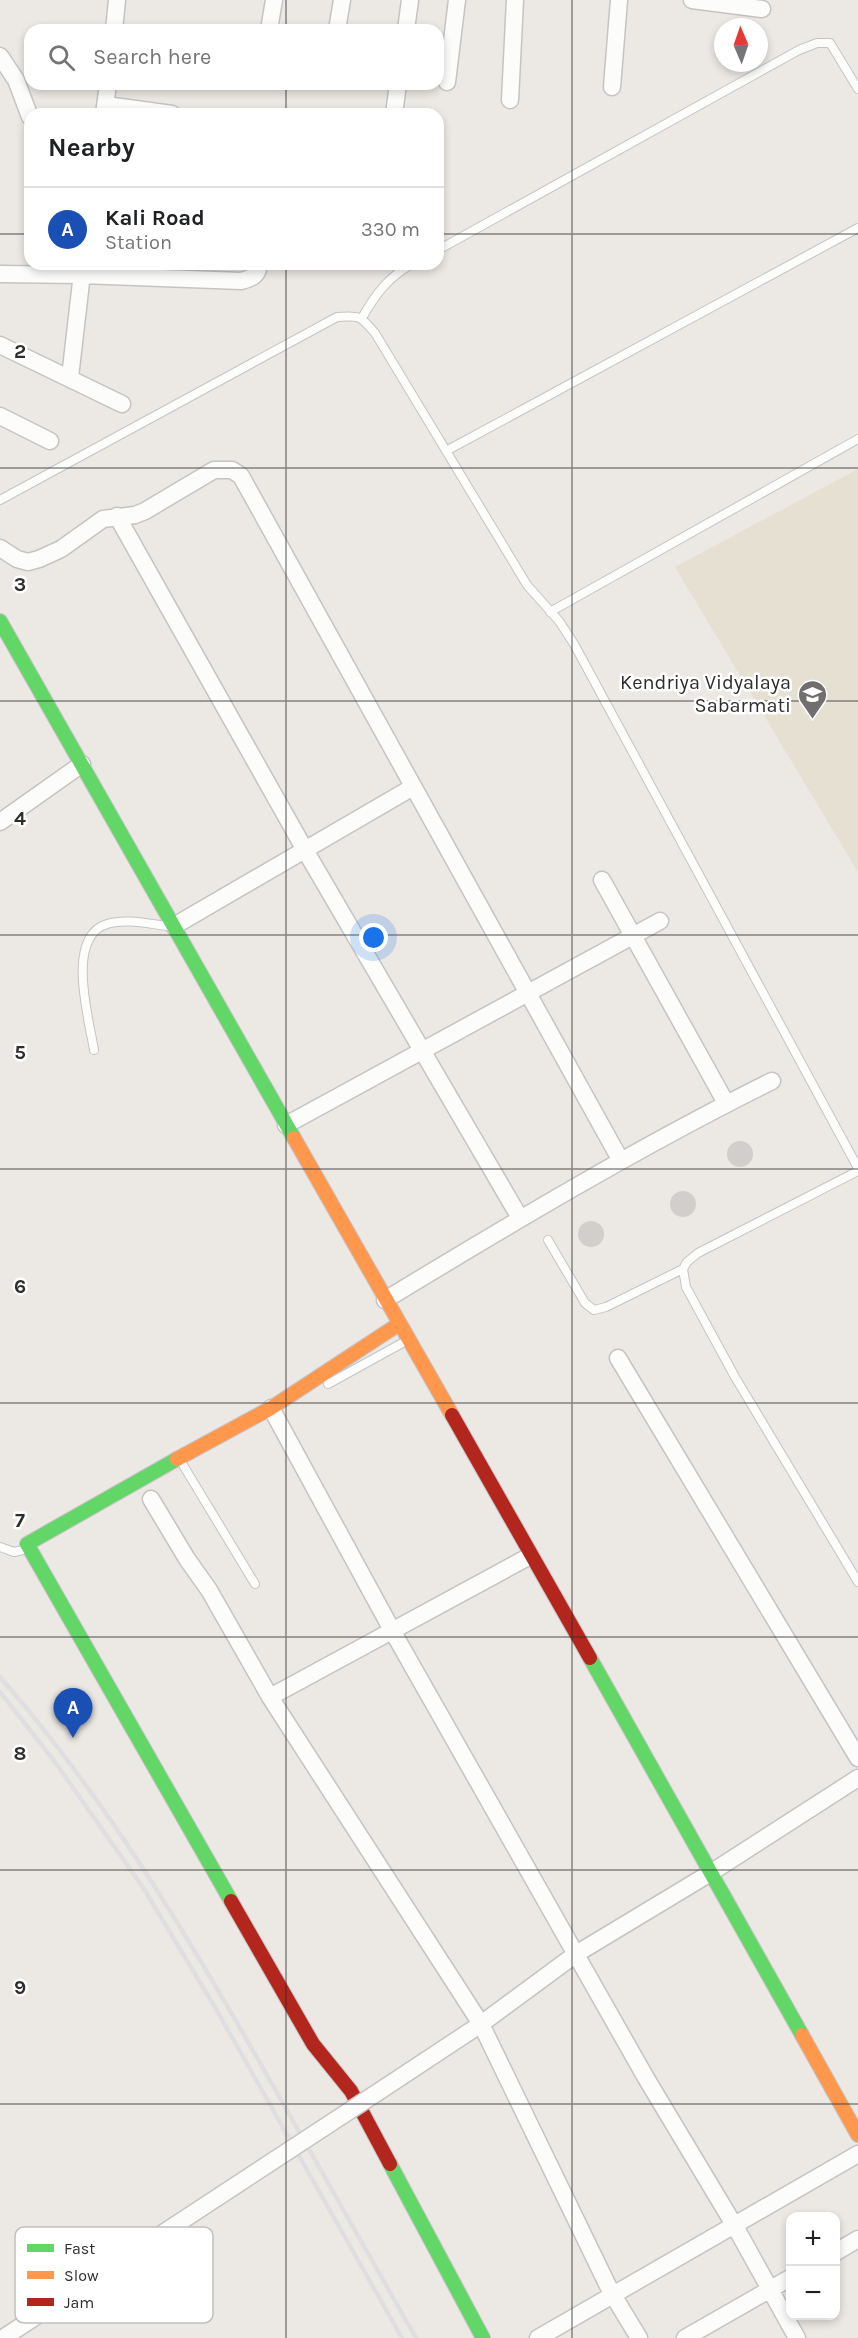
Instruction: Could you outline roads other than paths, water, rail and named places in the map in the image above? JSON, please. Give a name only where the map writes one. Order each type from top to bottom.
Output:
[{"type":"main road","points":[[0,621],[858,2135]]},
{"type":"main road","points":[[399,1324],[273,1411],[140,1480],[27,1544],[32,1548],[313,2044],[351,2091],[483,2338]]},
{"type":"street","points":[[115,24],[117,0]]},
{"type":"street","points":[[270,24],[274,0]]},
{"type":"street","points":[[339,24],[342,0]]},
{"type":"street","points":[[407,24],[410,0]]},
{"type":"street","points":[[447,81],[456,0]]},
{"type":"street","points":[[510,100],[515,0]]},
{"type":"street","points":[[612,87],[619,0]]},
{"type":"street","points":[[692,0],[762,9]]},
{"type":"street","points":[[0,56],[16,80],[27,108]]},
{"type":"street","points":[[105,108],[107,90]]},
{"type":"street","points":[[395,108],[397,90]]},
{"type":"street","points":[[0,274],[66,270]]},
{"type":"street","points":[[70,377],[82,270]]},
{"type":"street","points":[[115,270],[195,272],[241,281],[253,278],[258,270]]},
{"type":"street","points":[[0,345],[122,404]]},
{"type":"street","points":[[0,416],[50,441]]},
{"type":"street","points":[[0,548],[16,559],[27,562],[39,559],[61,549],[103,519],[135,515],[145,511],[214,470],[232,470],[241,476],[621,1161]]},
{"type":"street","points":[[117,516],[305,849],[520,1218]]},
{"type":"street","points":[[0,822],[82,764]]},
{"type":"street","points":[[174,926],[413,787]]},
{"type":"street","points":[[602,880],[726,1103]]},
{"type":"street","points":[[286,1125],[660,921]]},
{"type":"street","points":[[385,1300],[520,1218],[726,1103],[772,1081]]},
{"type":"street","points":[[618,1358],[858,1758]]},
{"type":"street","points":[[273,1411],[393,1632],[646,2078],[735,2225],[797,2338]]},
{"type":"street","points":[[151,1499],[187,1559],[209,1590],[270,1697],[481,2024],[613,2295],[639,2338]]},
{"type":"street","points":[[270,1697],[531,1556]]},
{"type":"street","points":[[172,2227],[481,2024],[576,1954],[711,1872],[858,1778]]},
{"type":"street","points":[[538,2338],[858,2154]]},
{"type":"street","points":[[840,2250],[858,2239]]},
{"type":"street","points":[[685,2338],[786,2280]]},
{"type":"street","points":[[3,2338],[26,2323]]},
{"type":"lane","points":[[444,247],[799,50],[817,43],[830,43],[858,89]]},
{"type":"lane","points":[[446,451],[858,228]]},
{"type":"lane","points":[[362,318],[378,291],[401,270]]},
{"type":"lane","points":[[0,501],[337,317],[362,318],[375,333],[527,585],[559,621],[574,644],[858,1170],[698,1253],[687,1262],[683,1269],[606,1307],[594,1310],[585,1303],[548,1240]]},
{"type":"lane","points":[[550,612],[858,439]]},
{"type":"lane","points":[[94,1050],[81,973],[91,935],[104,925],[113,923],[174,926]]},
{"type":"lane","points":[[683,1269],[686,1287],[735,1377],[858,1582]]},
{"type":"lane","points":[[315,1391],[408,1340]]},
{"type":"lane","points":[[0,1547],[14,1552],[32,1548],[183,1465],[273,1411],[305,1397]]},
{"type":"lane","points":[[183,1465],[255,1584]]},
{"type":"lane","points":[[32,1548],[178,1791]]},
{"type":"railway","points":[[0,1677],[75,1771],[144,1870],[238,2025],[416,2338]]},
{"type":"railway","points":[[0,1692],[55,1762],[144,1889],[216,2009],[402,2338]]},
{"type":"place","name":"Kendriya Vidyalaya Sabarmati","points":[[812,720]]},
{"type":"place","name":"Kali Road","points":[[73,1738]]}]
